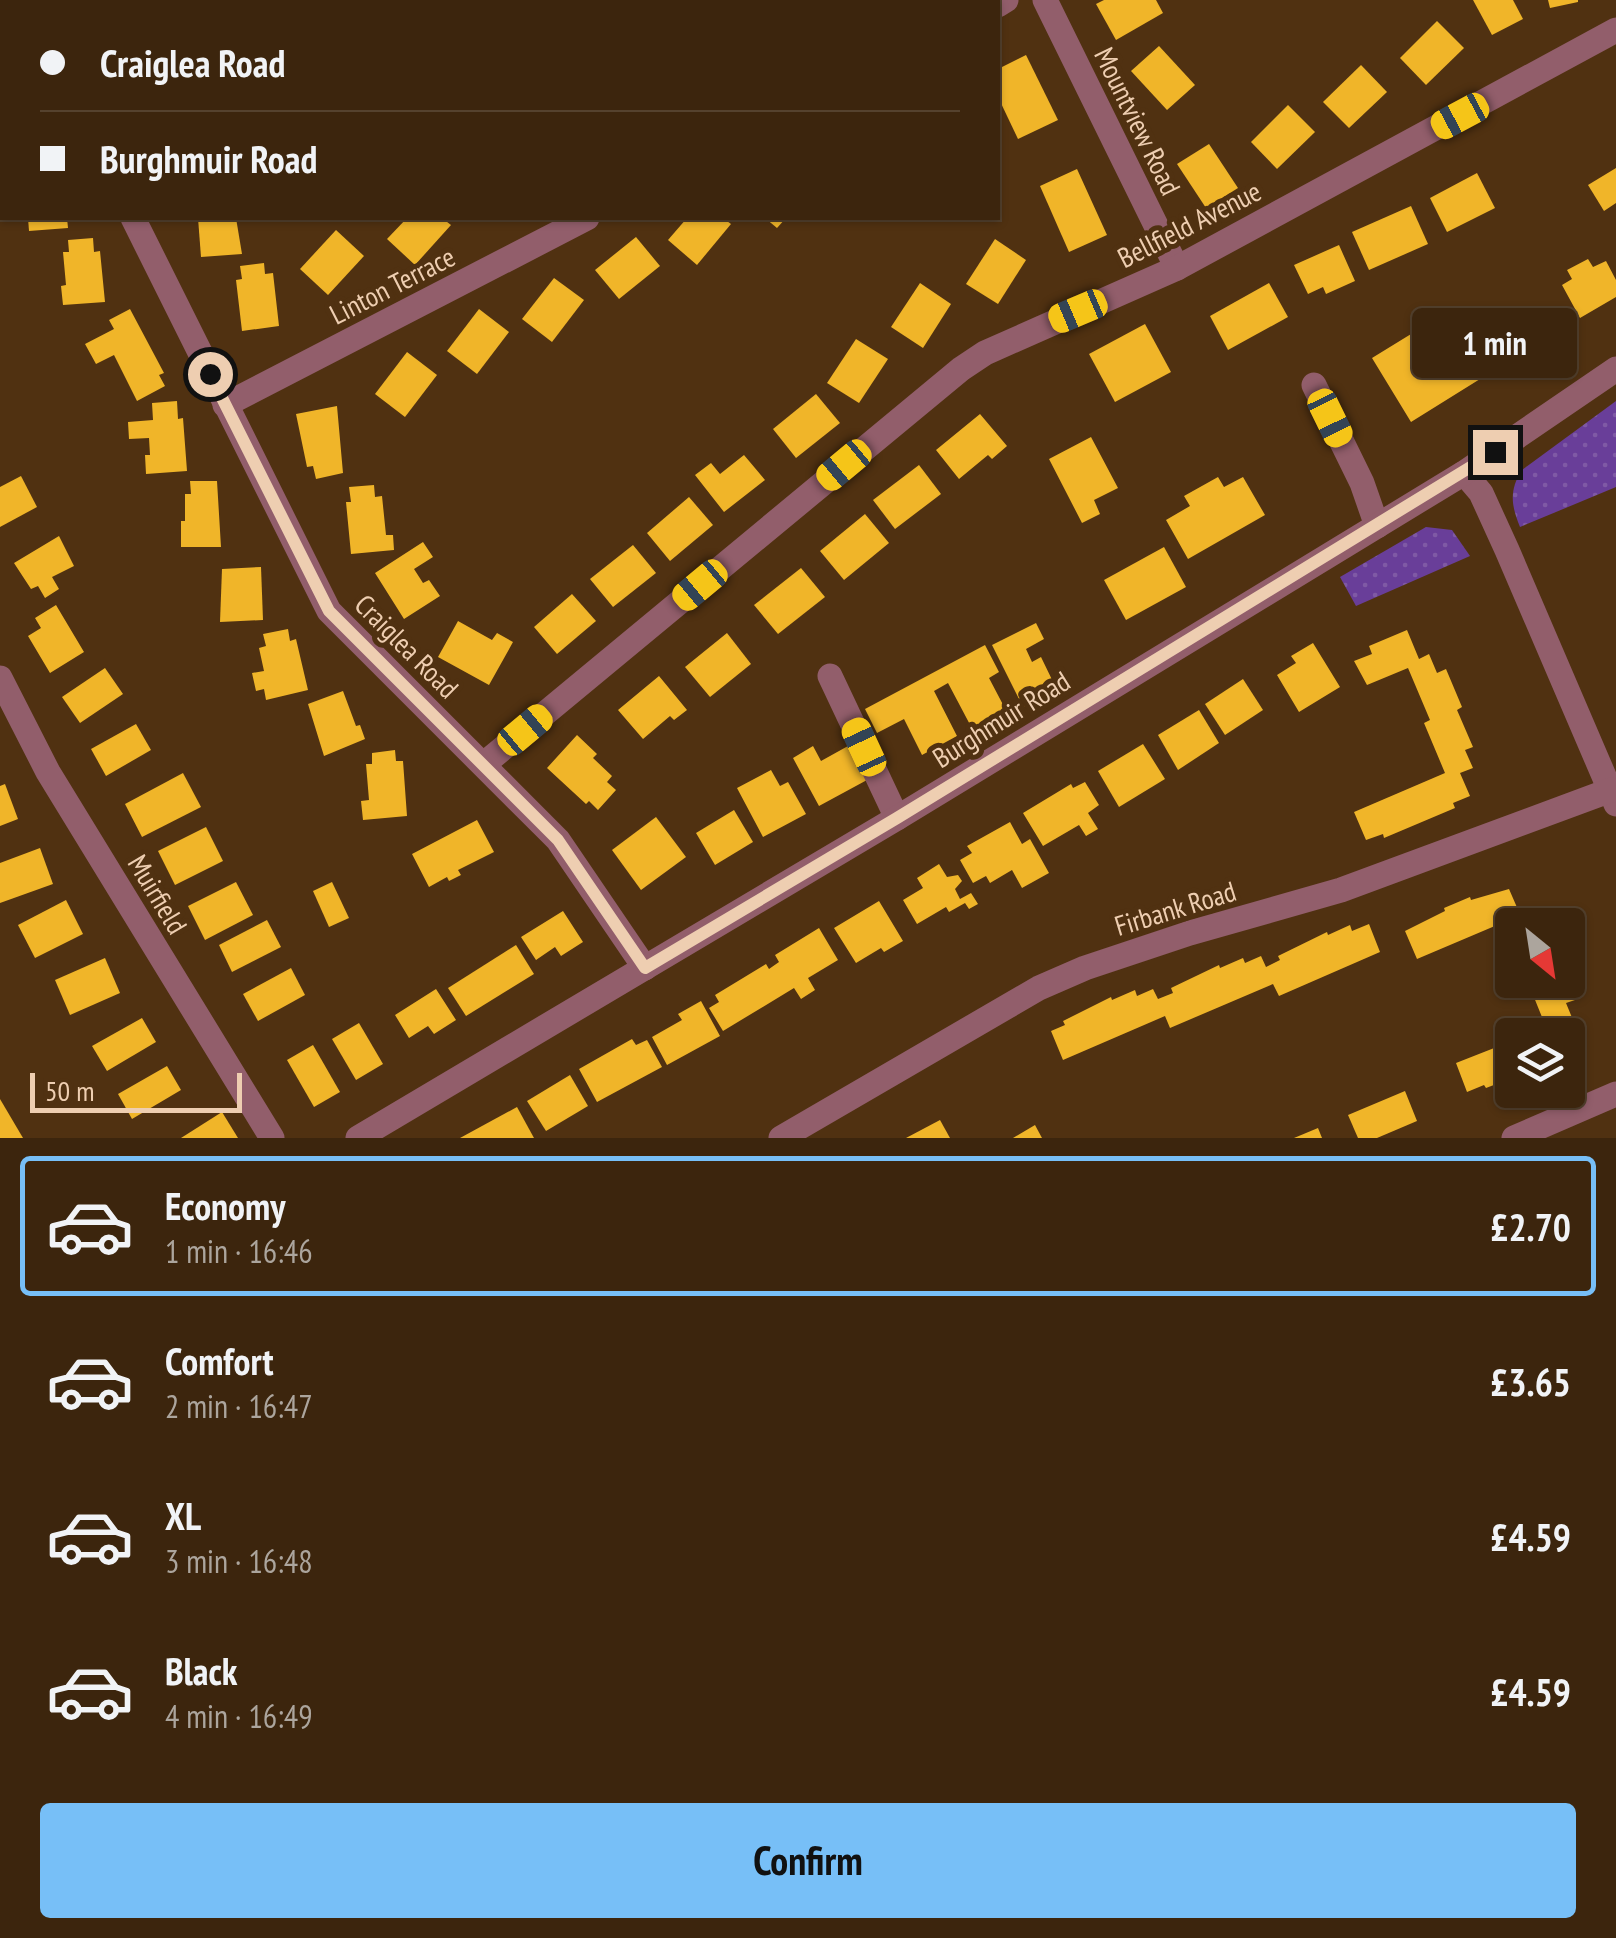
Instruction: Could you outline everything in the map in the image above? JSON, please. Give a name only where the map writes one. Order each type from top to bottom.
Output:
[{"type":"street","name":"Mountview Road","points":[[1045,0],[1177,268]]},
{"type":"street","name":"Bellfield Avenue","points":[[484,764],[961,369],[1012,340],[1177,268],[1616,30]]},
{"type":"street","name":"Craiglea Road","points":[[133,220],[329,611],[558,840],[645,968]]},
{"type":"street","name":"Linton Terrace","points":[[225,405],[583,220]]},
{"type":"street","name":"Burghmuir Road","points":[[358,1138],[897,818],[1377,526],[1616,370]]},
{"type":"street","points":[[1314,385],[1362,483],[1377,526]]},
{"type":"street","name":"Firbank Road","points":[[781,1138],[1039,988],[1086,968],[1190,933],[1342,890],[1613,797],[1501,536],[1481,493],[1464,472]]},
{"type":"street","points":[[830,676],[897,818]]},
{"type":"street","name":"Muirfield","points":[[0,678],[48,772],[272,1138]]},
{"type":"street","points":[[1514,1138],[1616,1094]]},
{"type":"shaded area","points":[[1616,401],[1616,487],[1520,527],[1513,498],[1522,470]]},
{"type":"shaded area","points":[[1426,527],[1452,530],[1470,556],[1356,606],[1340,577]]},
{"type":"building","points":[[1104,0],[1156,0],[1163,13],[1116,40],[1096,4]]},
{"type":"building","points":[[1473,0],[1513,0],[1523,19],[1492,35]]},
{"type":"building","points":[[1548,0],[1578,0],[1578,2],[1550,8]]},
{"type":"building","points":[[1437,21],[1464,48],[1426,85],[1400,58]]},
{"type":"building","points":[[1159,46],[1195,85],[1167,110],[1131,71]]},
{"type":"building","points":[[1026,55],[1058,120],[1018,139],[1000,101],[1000,68]]},
{"type":"building","points":[[1361,65],[1387,92],[1349,128],[1323,102]]},
{"type":"building","points":[[1288,105],[1315,132],[1277,169],[1251,142]]},
{"type":"building","points":[[1209,144],[1238,188],[1206,208],[1177,164]]},
{"type":"building","points":[[1616,168],[1616,203],[1604,211],[1588,185]]},
{"type":"building","points":[[1077,169],[1107,235],[1069,252],[1040,186]]},
{"type":"building","points":[[1477,173],[1495,208],[1447,232],[1430,198]]},
{"type":"building","points":[[1411,206],[1428,244],[1369,270],[1352,232]]},
{"type":"building","points":[[28,220],[67,220],[68,228],[29,231]]},
{"type":"building","points":[[198,220],[236,220],[242,254],[201,257]]},
{"type":"building","points":[[405,220],[445,220],[451,225],[415,265],[387,239]]},
{"type":"building","points":[[685,220],[726,220],[731,224],[697,265],[668,240]]},
{"type":"building","points":[[767,220],[784,220],[777,228]]},
{"type":"building","points":[[336,230],[364,256],[328,295],[300,269]]},
{"type":"building","points":[[636,237],[660,266],[619,299],[595,270]]},
{"type":"building","points":[[93,238],[94,252],[100,251],[105,302],[63,305],[63,252],[69,252],[68,240]]},
{"type":"building","points":[[995,239],[1026,260],[998,304],[966,284]]},
{"type":"building","points":[[1339,245],[1355,281],[1326,294],[1323,287],[1308,294],[1294,265]]},
{"type":"building","points":[[1588,259],[1593,267],[1606,261],[1616,280],[1616,297],[1580,318],[1562,285],[1572,279],[1567,270]]},
{"type":"building","points":[[264,263],[265,274],[273,273],[279,326],[242,331],[236,280],[242,279],[240,266]]},
{"type":"building","points":[[554,278],[584,300],[552,342],[522,319]]},
{"type":"building","points":[[920,283],[951,304],[923,348],[891,327]]},
{"type":"building","points":[[1269,283],[1288,317],[1228,350],[1210,316]]},
{"type":"building","points":[[130,309],[164,373],[159,375],[165,386],[137,401],[114,355],[96,364],[85,344],[114,329],[109,320]]},
{"type":"building","points":[[479,309],[509,332],[477,374],[447,351]]},
{"type":"building","points":[[1500,310],[1525,351],[1411,422],[1372,358],[1442,315],[1456,337]]},
{"type":"building","points":[[1145,324],[1171,372],[1115,402],[1089,354]]},
{"type":"building","points":[[856,339],[888,359],[859,403],[827,383]]},
{"type":"building","points":[[407,352],[437,375],[405,417],[375,394]]},
{"type":"building","points":[[816,394],[840,423],[796,458],[773,429]]},
{"type":"building","points":[[177,401],[178,419],[183,418],[187,471],[146,474],[149,438],[129,439],[128,422],[153,420],[152,403]]},
{"type":"building","points":[[337,406],[343,473],[316,479],[313,466],[307,467],[296,414]]},
{"type":"building","points":[[980,414],[1007,446],[992,459],[988,455],[959,479],[936,450]]},
{"type":"building","points":[[1091,437],[1118,488],[1094,500],[1100,514],[1082,523],[1049,459]]},
{"type":"building","points":[[744,455],[765,480],[724,512],[695,475],[711,463],[720,474]]},
{"type":"building","points":[[919,465],[941,494],[895,529],[873,500]]},
{"type":"building","points":[[21,476],[37,507],[0,527],[0,487]]},
{"type":"building","points":[[1218,477],[1224,487],[1243,477],[1265,515],[1188,559],[1166,520],[1190,506],[1184,496]]},
{"type":"building","points":[[190,481],[217,481],[221,547],[181,547],[181,521],[185,521],[185,494],[191,494]]},
{"type":"building","points":[[374,485],[375,497],[382,496],[386,535],[393,535],[394,550],[351,554],[346,502],[351,502],[349,487]]},
{"type":"building","points":[[689,497],[713,525],[670,561],[647,533]]},
{"type":"building","points":[[865,514],[889,543],[844,580],[820,551]]},
{"type":"building","points":[[59,536],[74,566],[52,577],[59,589],[45,598],[38,586],[31,589],[14,563]]},
{"type":"building","points":[[423,542],[433,557],[414,569],[423,583],[429,580],[440,596],[404,619],[375,573]]},
{"type":"building","points":[[633,545],[656,573],[613,607],[590,579]]},
{"type":"building","points":[[1164,547],[1186,587],[1126,620],[1104,580]]},
{"type":"building","points":[[261,567],[263,620],[220,622],[222,569]]},
{"type":"building","points":[[801,568],[825,597],[778,634],[754,605]]},
{"type":"building","points":[[572,594],[596,621],[557,654],[534,627]]},
{"type":"building","points":[[56,605],[84,652],[50,673],[28,636],[41,628],[35,618]]},
{"type":"building","points":[[458,621],[492,640],[497,633],[513,642],[489,685],[438,657]]},
{"type":"building","points":[[1036,623],[1044,639],[1026,649],[1032,662],[1041,657],[1057,690],[1023,707],[992,645]]},
{"type":"building","points":[[288,629],[290,641],[296,639],[308,690],[266,700],[264,689],[256,691],[252,673],[264,671],[259,648],[266,646],[263,634]]},
{"type":"building","points":[[1407,630],[1419,659],[1429,654],[1437,673],[1446,669],[1462,707],[1457,710],[1473,747],[1465,750],[1473,768],[1460,773],[1470,796],[1453,803],[1455,808],[1384,838],[1383,834],[1366,840],[1354,812],[1445,773],[1424,723],[1430,720],[1408,668],[1367,685],[1354,661],[1372,654],[1369,646]]},
{"type":"building","points":[[727,633],[751,664],[710,697],[685,667]]},
{"type":"building","points":[[1313,643],[1340,687],[1299,712],[1277,675],[1296,663],[1291,656]]},
{"type":"building","points":[[985,645],[999,672],[989,678],[1010,718],[976,736],[948,683],[934,691],[957,736],[922,755],[904,719],[877,733],[865,709]]},
{"type":"building","points":[[105,668],[123,694],[80,723],[62,697]]},
{"type":"building","points":[[659,676],[687,710],[674,720],[670,716],[643,739],[618,710]]},
{"type":"building","points":[[1243,679],[1263,710],[1225,735],[1205,704]]},
{"type":"building","points":[[343,691],[365,739],[324,756],[308,704]]},
{"type":"building","points":[[1199,710],[1219,743],[1178,770],[1158,735]]},
{"type":"building","points":[[136,724],[151,750],[106,776],[91,749]]},
{"type":"building","points":[[577,735],[597,754],[593,758],[612,776],[607,782],[616,790],[598,810],[547,768]]},
{"type":"building","points":[[1143,744],[1165,779],[1119,807],[1098,771]]},
{"type":"building","points":[[813,746],[821,761],[848,746],[867,780],[819,806],[793,758]]},
{"type":"building","points":[[395,750],[396,761],[403,761],[407,816],[363,820],[361,801],[369,800],[366,764],[372,764],[372,753]]},
{"type":"building","points":[[771,770],[780,786],[788,782],[806,814],[763,837],[737,788]]},
{"type":"building","points":[[183,773],[201,807],[142,837],[125,804]]},
{"type":"building","points":[[1085,782],[1099,805],[1088,813],[1098,829],[1086,836],[1079,825],[1043,846],[1023,813],[1071,784],[1073,788]]},
{"type":"building","points":[[5,784],[18,819],[0,826],[0,786]]},
{"type":"building","points":[[734,810],[753,842],[715,865],[696,833]]},
{"type":"building","points":[[656,817],[686,857],[641,890],[612,850]]},
{"type":"building","points":[[477,820],[494,852],[458,870],[461,875],[449,881],[447,877],[429,887],[412,854]]},
{"type":"building","points":[[1010,822],[1022,844],[1030,839],[1049,873],[1022,888],[1012,870],[990,883],[986,876],[973,883],[960,860],[972,853],[967,846]]},
{"type":"building","points":[[206,827],[223,861],[175,885],[158,851]]},
{"type":"building","points":[[40,848],[53,884],[0,903],[0,863]]},
{"type":"building","points":[[939,864],[947,877],[958,875],[962,881],[955,889],[960,899],[971,893],[978,904],[969,909],[965,903],[949,912],[946,907],[917,924],[903,900],[923,888],[917,878]]},
{"type":"building","points":[[236,882],[253,915],[205,940],[188,906]]},
{"type":"building","points":[[332,882],[349,918],[329,927],[313,891]]},
{"type":"building","points":[[1509,889],[1517,908],[1495,908],[1495,926],[1417,959],[1405,931],[1445,911],[1444,908],[1470,897],[1471,900]]},
{"type":"building","points":[[66,900],[83,934],[35,958],[18,925]]},
{"type":"building","points":[[879,901],[903,941],[856,963],[834,928]]},
{"type":"building","points":[[563,911],[583,942],[561,956],[555,947],[536,960],[521,937]]},
{"type":"building","points":[[267,920],[281,947],[232,972],[219,945]]},
{"type":"building","points":[[1369,924],[1380,952],[1279,996],[1273,984],[1170,1028],[1165,1016],[1063,1060],[1051,1031],[1111,997],[1112,1000],[1135,990],[1137,996],[1153,989],[1158,999],[1173,993],[1171,988],[1219,965],[1220,968],[1243,958],[1245,963],[1261,956],[1266,967],[1280,960],[1278,956],[1327,932],[1328,935],[1350,925],[1352,931]]},
{"type":"building","points":[[819,928],[838,960],[808,978],[815,990],[801,999],[794,988],[723,1031],[709,1008],[719,1002],[715,995],[766,964],[769,969],[779,962],[775,955]]},
{"type":"building","points":[[516,945],[534,974],[466,1016],[448,988]]},
{"type":"building","points":[[105,958],[120,993],[70,1015],[55,980]]},
{"type":"building","points":[[291,968],[305,995],[258,1021],[243,994]]},
{"type":"building","points":[[436,989],[456,1020],[434,1034],[428,1026],[409,1038],[395,1015]]},
{"type":"building","points":[[1534,998],[1574,998],[1566,1003],[1572,1018],[1542,1018]]},
{"type":"building","points":[[701,1001],[720,1036],[667,1065],[652,1037],[682,1020],[678,1014]]},
{"type":"building","points":[[142,1018],[156,1042],[107,1071],[92,1046]]},
{"type":"building","points":[[359,1023],[383,1064],[356,1080],[332,1039]]},
{"type":"building","points":[[632,1039],[636,1045],[647,1040],[662,1067],[597,1102],[579,1069]]},
{"type":"building","points":[[313,1045],[340,1092],[314,1107],[287,1060]]},
{"type":"building","points":[[1495,1048],[1495,1085],[1467,1092],[1456,1063]]},
{"type":"building","points":[[167,1066],[181,1090],[132,1119],[118,1094]]},
{"type":"building","points":[[570,1075],[588,1106],[546,1131],[527,1101]]},
{"type":"building","points":[[1405,1091],[1417,1121],[1377,1138],[1358,1138],[1348,1115]]},
{"type":"building","points":[[0,1099],[23,1138],[0,1138]]},
{"type":"building","points":[[517,1107],[534,1138],[460,1138]]},
{"type":"building","points":[[222,1112],[238,1138],[181,1138]]},
{"type":"building","points":[[940,1120],[950,1138],[906,1138]]},
{"type":"building","points":[[1035,1125],[1042,1138],[1013,1138]]},
{"type":"building","points":[[1318,1128],[1322,1138],[1294,1138]]},
{"type":"route","points":[[210,374],[329,611],[558,840],[645,968],[1495,452]]}]
